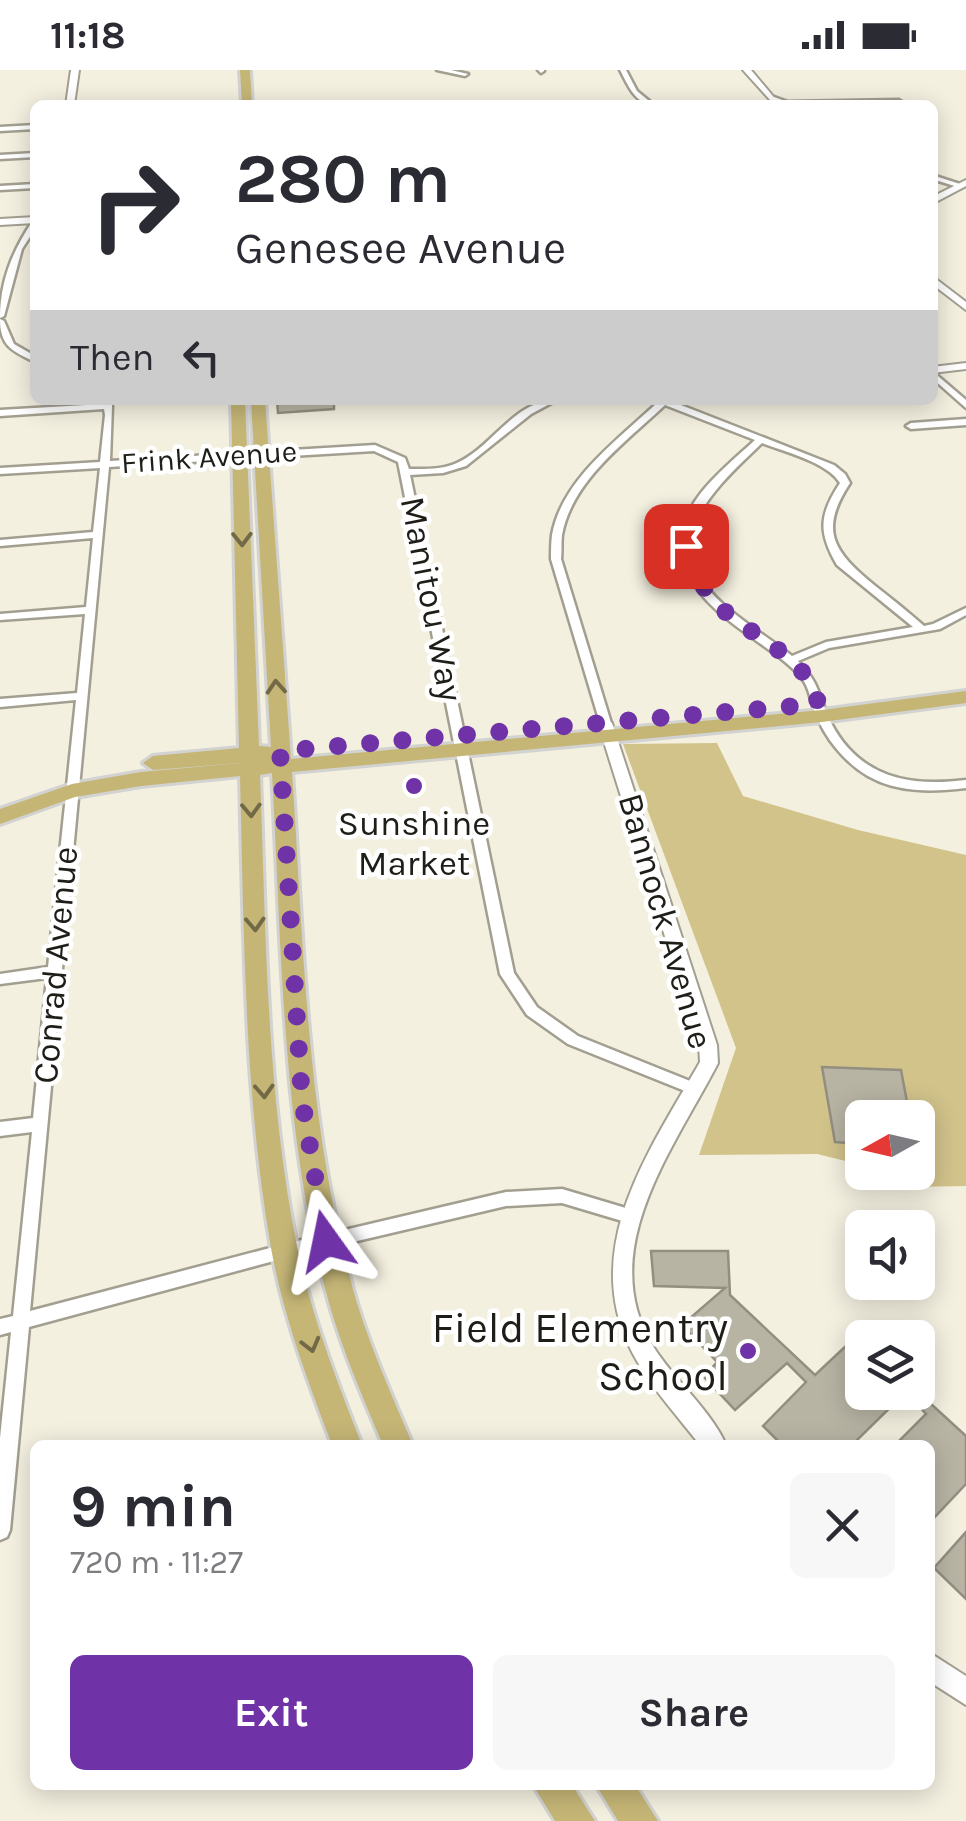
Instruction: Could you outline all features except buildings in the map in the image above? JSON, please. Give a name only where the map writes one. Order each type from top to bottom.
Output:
[{"type":"main road","points":[[245,70],[247,100]]},
{"type":"main road","points":[[238,405],[264,1105],[285,1251],[318,1370],[345,1440]]},
{"type":"main road","points":[[258,405],[302,1100],[326,1241],[360,1354],[396,1440]]},
{"type":"main road","points":[[820,710],[966,684]]},
{"type":"main road","points":[[0,802],[72,784],[141,779],[250,761],[966,698]]},
{"type":"main road","points":[[0,817],[72,784]]},
{"type":"main road","points":[[554,1790],[577,1821]]},
{"type":"main road","points":[[617,1790],[640,1821]]},
{"type":"street","points":[[71,100],[74,70]]},
{"type":"street","points":[[440,70],[465,74]]},
{"type":"street","points":[[623,70],[634,92],[644,100]]},
{"type":"street","points":[[746,70],[774,100]]},
{"type":"street","points":[[0,129],[30,127]]},
{"type":"street","points":[[0,157],[30,156]]},
{"type":"street","points":[[938,178],[964,184]]},
{"type":"street","points":[[938,199],[964,184]]},
{"type":"street","points":[[0,188],[30,186]]},
{"type":"street","points":[[0,222],[30,222]]},
{"type":"street","points":[[30,230],[18,249],[0,319],[4,338],[18,352],[30,357]]},
{"type":"street","points":[[938,284],[966,307]]},
{"type":"street","points":[[0,358],[18,352]]},
{"type":"street","points":[[938,370],[966,366]]},
{"type":"street","points":[[938,377],[966,405]]},
{"type":"street","points":[[0,413],[86,405]]},
{"type":"street","name":"Conrad Avenue","points":[[0,1530],[105,464],[107,405]]},
{"type":"street","points":[[408,472],[463,464],[528,411],[542,405]]},
{"type":"street","name":"Bannock Avenue","points":[[658,405],[572,494],[560,514],[555,541],[556,559],[708,1046],[708,1063],[629,1216],[621,1246],[624,1304],[638,1343],[710,1440]]},
{"type":"street","points":[[672,405],[831,467],[842,476],[844,483],[825,518],[834,550],[841,562],[923,630]]},
{"type":"street","points":[[910,426],[966,422]]},
{"type":"street","points":[[759,441],[693,514],[686,546],[692,568],[720,606],[807,678],[820,710],[843,748],[877,775],[906,786],[966,784]]},
{"type":"street","name":"Frink Avenue","points":[[0,471],[375,448],[402,460],[408,472]]},
{"type":"street","name":"Manitou Way","points":[[408,472],[507,974],[532,1011],[573,1040],[695,1089]]},
{"type":"street","points":[[0,543],[98,535]]},
{"type":"street","points":[[0,617],[90,610]]},
{"type":"street","points":[[789,661],[826,645],[936,628],[966,611]]},
{"type":"street","points":[[0,703],[82,696]]},
{"type":"street","points":[[0,979],[56,972]]},
{"type":"street","points":[[0,1129],[40,1124]]},
{"type":"street","points":[[0,1327],[285,1251],[506,1199],[562,1196],[629,1216]]},
{"type":"street","points":[[935,1670],[966,1692]]},
{"type":"shaded area","points":[[717,743],[743,796],[858,830],[966,855],[966,1186],[935,1187],[935,1100],[845,1100],[845,1161],[817,1154],[699,1155],[736,1048],[623,744]]},
{"type":"place","name":"Sunshine Market","points":[[414,786]]},
{"type":"place","name":"Field Elementry School","points":[[748,1351]]},
{"type":"route","points":[[326,1241],[316,1201],[302,1100],[280,751],[818,704],[807,678],[720,606],[692,568],[686,546]]}]
